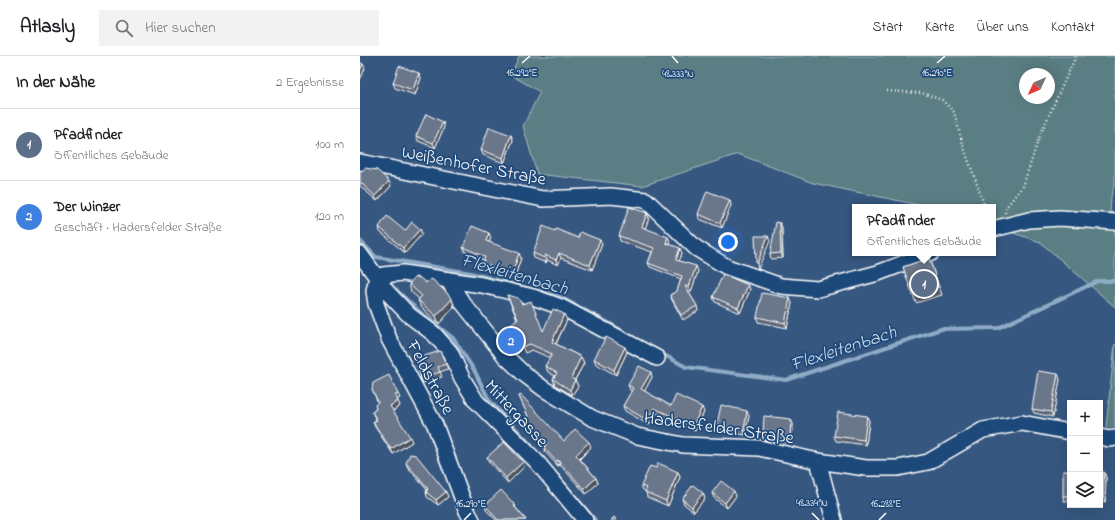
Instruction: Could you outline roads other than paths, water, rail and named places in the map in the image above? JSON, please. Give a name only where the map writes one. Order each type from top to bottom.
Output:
[{"type":"street","name":"Weißenhofer Straße","points":[[360,162],[543,199],[611,196],[646,200],[696,248],[727,267],[781,286],[818,289],[878,273],[923,256]]},
{"type":"street","points":[[996,228],[1029,220],[1060,218],[1115,222]]},
{"type":"street","points":[[360,254],[377,278],[383,275],[403,273],[482,285],[533,297],[561,307],[657,358]]},
{"type":"street","name":"Feldstraße","points":[[377,278],[374,292],[376,304],[389,339],[435,425],[467,511],[472,520]]},
{"type":"street","name":"Mittergasse","points":[[377,278],[388,293],[408,315],[434,334],[450,352],[462,378],[476,401],[537,462],[585,520]]},
{"type":"street","name":"Hadersfelder Straße","points":[[448,280],[462,302],[505,356],[524,374],[544,389],[592,418],[637,436],[683,445],[759,448],[818,462],[866,468],[898,468],[928,462],[983,430],[1022,423],[1067,431]]},
{"type":"street","points":[[1103,438],[1115,438]]},
{"type":"street","points":[[818,462],[834,520]]},
{"type":"waterway","name":"Flexleitenbach","points":[[360,241],[376,257],[471,273],[560,297],[633,337]]},
{"type":"waterway","name":"Flexleitenbach","points":[[659,352],[686,367],[786,380],[941,329],[998,328],[1098,281],[1115,281]]},
{"type":"waterway","points":[[394,288],[421,313],[453,338],[474,370],[489,400],[531,445]]},
{"type":"waterway","points":[[558,476],[595,520]]},
{"type":"place","name":"Pfadfinder","points":[[924,284]]},
{"type":"place","name":"Der Winzer","points":[[511,341]]}]
